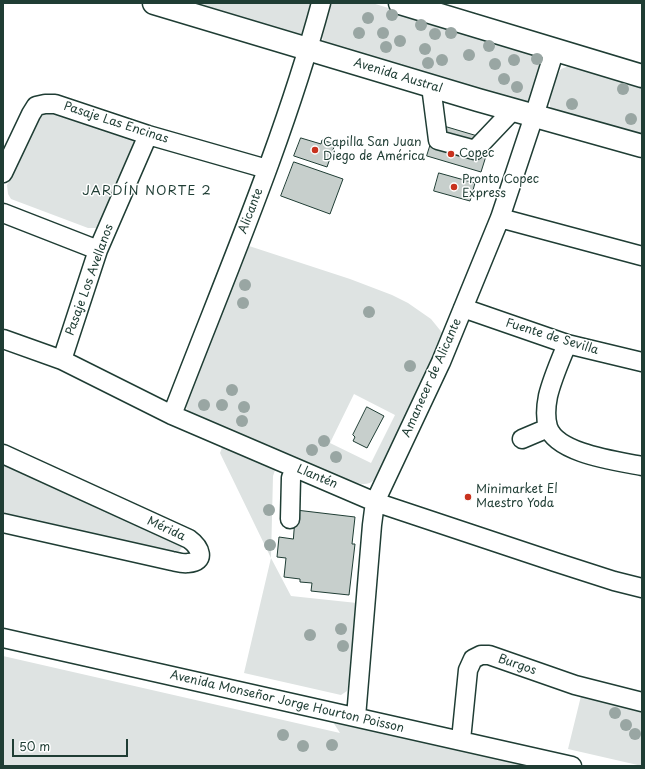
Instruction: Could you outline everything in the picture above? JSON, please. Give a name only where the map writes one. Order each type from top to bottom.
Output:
[{"type":"main road","name":"Avenida Austral","points":[[154,3],[431,86],[642,146]]},
{"type":"main road","points":[[400,3],[642,76]]},
{"type":"street","name":"Alicante","points":[[172,415],[267,169],[308,48],[321,3]]},
{"type":"street","name":"Amanecer de Alicante","points":[[356,717],[375,502],[441,362],[500,218],[555,49]]},
{"type":"street","points":[[431,86],[438,140],[475,150],[513,110]]},
{"type":"street","name":"Pasaje Las Encinas","points":[[3,173],[31,114],[36,106],[45,104],[56,104],[148,135],[267,169]]},
{"type":"street","name":"Pasaje Los Avellanos","points":[[62,360],[98,250],[148,135]]},
{"type":"street","points":[[3,213],[98,250]]},
{"type":"street","points":[[500,218],[642,256]]},
{"type":"street","name":"Fuente de Sevilla","points":[[463,308],[566,344],[642,362]]},
{"type":"street","name":"Llantén","points":[[3,338],[62,360],[172,415],[375,502],[555,562],[614,581],[642,588]]},
{"type":"street","points":[[566,344],[548,396],[546,414],[548,428],[556,439],[572,449],[595,456],[642,466]]},
{"type":"street","points":[[522,439],[548,428]]},
{"type":"street","name":"Mérida","points":[[3,454],[189,539],[199,548],[201,553],[200,558],[196,561],[188,563],[172,561],[3,523]]},
{"type":"street","points":[[290,519],[291,478],[295,468]]},
{"type":"street","name":"Avenida Monseñor Jorge Hourton Poisson","points":[[3,638],[572,766]]},
{"type":"street","name":"Burgos","points":[[461,740],[468,670],[473,658],[481,655],[489,655],[575,685],[642,702]]},
{"type":"shaded area","points":[[180,3],[317,3],[305,36],[298,37]]},
{"type":"shaded area","points":[[330,3],[372,3],[540,54],[543,57],[530,101],[527,103],[324,43],[321,34]]},
{"type":"shaded area","points":[[569,66],[642,86],[642,137],[551,110],[550,99],[554,84],[561,69]]},
{"type":"shaded area","points":[[52,111],[133,137],[139,142],[103,226],[88,228],[11,199],[8,194],[7,185],[37,121],[43,113]]},
{"type":"shaded area","points":[[246,245],[350,279],[392,295],[408,303],[431,319],[444,335],[376,479],[365,484],[346,479],[191,415],[185,406]],"holes":[[[354,394],[395,415],[371,463],[330,443]]]},
{"type":"shaded area","points":[[223,445],[276,467],[273,476],[271,558],[220,453]]},
{"type":"shaded area","points":[[3,465],[185,544],[175,556],[3,514]]},
{"type":"shaded area","points":[[271,558],[291,596],[357,603],[349,685],[347,691],[341,695],[244,673]]},
{"type":"shaded area","points":[[3,656],[340,733],[333,722],[536,766],[3,766]]},
{"type":"shaded area","points":[[581,696],[642,712],[642,766],[568,749]]},
{"type":"building","points":[[437,124],[491,140],[481,172],[427,156]]},
{"type":"building","name":"Capilla San Juan Diego de América","points":[[301,138],[321,144],[322,140],[335,144],[327,167],[294,156]]},
{"type":"building","points":[[294,162],[343,179],[330,214],[281,196]]},
{"type":"building","name":"Pronto Copec Express","points":[[439,173],[475,183],[470,201],[434,191]]},
{"type":"building","points":[[367,407],[384,416],[367,448],[353,441],[355,437],[353,435]]},
{"type":"building","points":[[296,510],[355,517],[352,544],[355,544],[349,595],[311,591],[312,583],[300,582],[300,579],[284,577],[286,558],[277,557],[279,537],[293,539]]},
{"type":"place","name":"Capilla San Juan Diego de América","points":[[315,150]]},
{"type":"place","name":"Copec","points":[[451,154]]},
{"type":"place","name":"Pronto Copec Express","points":[[454,187]]},
{"type":"place","name":"Minimarket El Maestro Yoda","points":[[468,497]]},
{"type":"district","name":"JARDÍN NORTE 2","points":[[147,191]]}]
